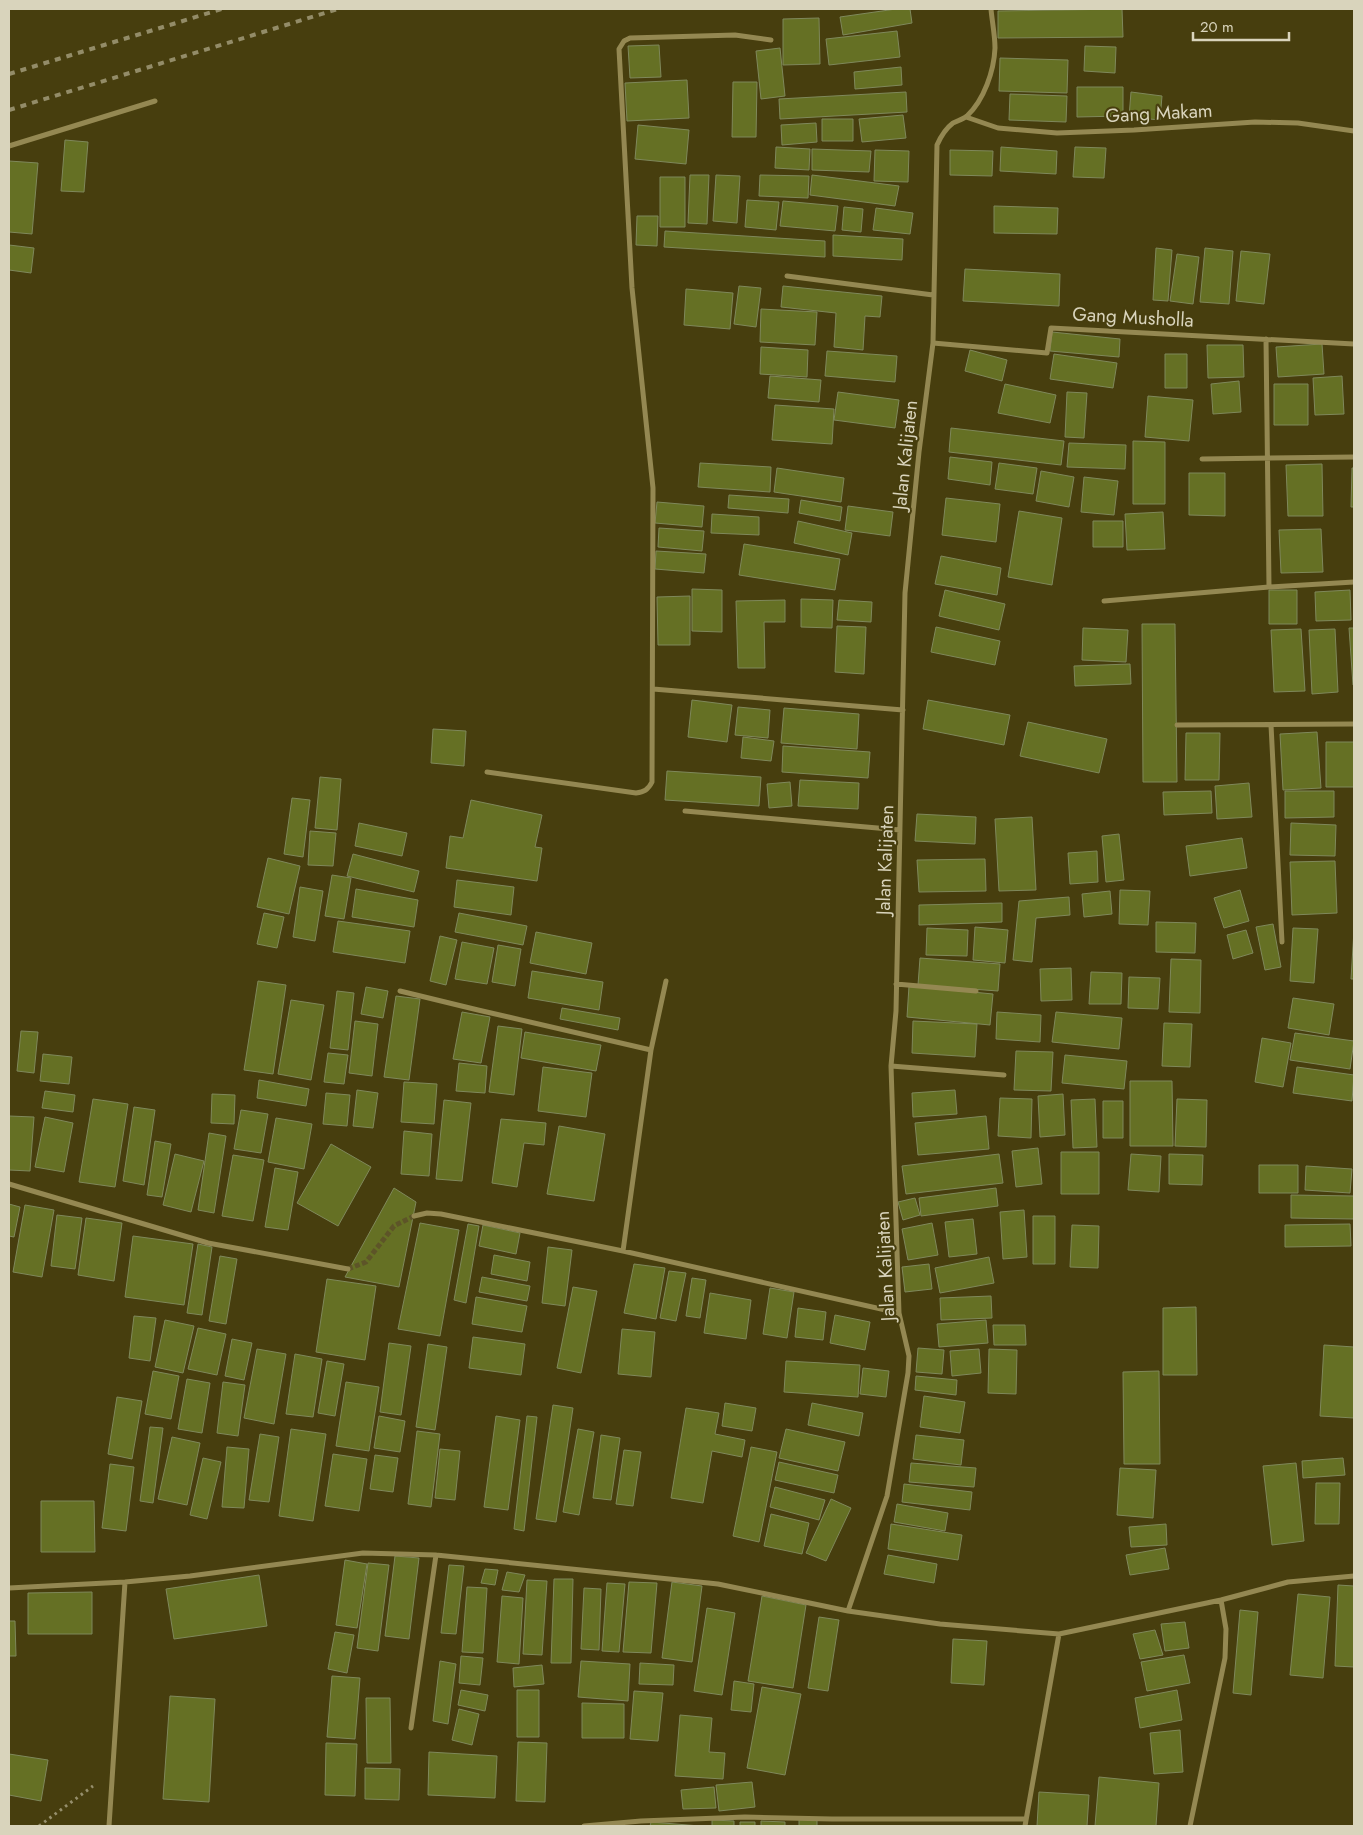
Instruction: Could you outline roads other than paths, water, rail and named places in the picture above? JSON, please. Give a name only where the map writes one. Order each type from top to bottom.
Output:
[{"type":"street","points":[[966,117],[976,105],[981,95],[992,65],[995,47],[991,9]]},
{"type":"street","points":[[487,772],[636,793],[648,789],[652,782],[653,488],[632,288],[619,49],[624,41],[630,38],[735,35],[771,40]]},
{"type":"street","points":[[9,146],[155,101]]},
{"type":"street","name":"Gang Makam","points":[[966,117],[998,128],[1056,132],[1134,130],[1255,122],[1298,123],[1354,131]]},
{"type":"street","name":"Jalan Kalijaten","points":[[848,1611],[886,1496],[908,1373],[908,1356],[899,1313],[891,1066],[896,984],[905,593],[933,343],[937,144],[947,129],[966,117]]},
{"type":"street","points":[[787,276],[934,296]]},
{"type":"street","name":"Gang Musholla","points":[[933,343],[1047,354],[1051,328],[1354,344]]},
{"type":"street","points":[[1266,339],[1269,587]]},
{"type":"street","points":[[1202,459],[1354,457]]},
{"type":"street","points":[[1104,602],[1269,587],[1354,582]]},
{"type":"street","points":[[652,689],[903,710]]},
{"type":"street","points":[[1177,725],[1354,724]]},
{"type":"street","points":[[1271,725],[1282,942]]},
{"type":"street","points":[[685,811],[900,830]]},
{"type":"street","points":[[623,1252],[651,1050],[666,981]]},
{"type":"street","points":[[896,984],[976,991]]},
{"type":"street","points":[[400,990],[651,1050]]},
{"type":"street","points":[[891,1066],[1004,1075]]},
{"type":"street","points":[[9,1184],[208,1244],[348,1269]]},
{"type":"street","points":[[414,1216],[427,1213],[441,1214],[899,1313]]},
{"type":"street","points":[[9,1588],[125,1582],[190,1576],[363,1553],[436,1555],[718,1584],[848,1611],[940,1624],[1059,1634],[1221,1600],[1288,1582],[1354,1576]]},
{"type":"street","points":[[411,1728],[436,1555]]},
{"type":"street","points":[[109,1826],[125,1582]]},
{"type":"street","points":[[1190,1826],[1225,1658],[1226,1629],[1221,1600]]},
{"type":"street","points":[[1025,1826],[1059,1634]]},
{"type":"street","points":[[584,1826],[641,1821],[746,1817],[1026,1819]]},
{"type":"tunnel","points":[[348,1269],[366,1262],[394,1226],[414,1216]]},
{"type":"railway","points":[[9,74],[222,9]]},
{"type":"railway","points":[[9,110],[338,9]]}]
